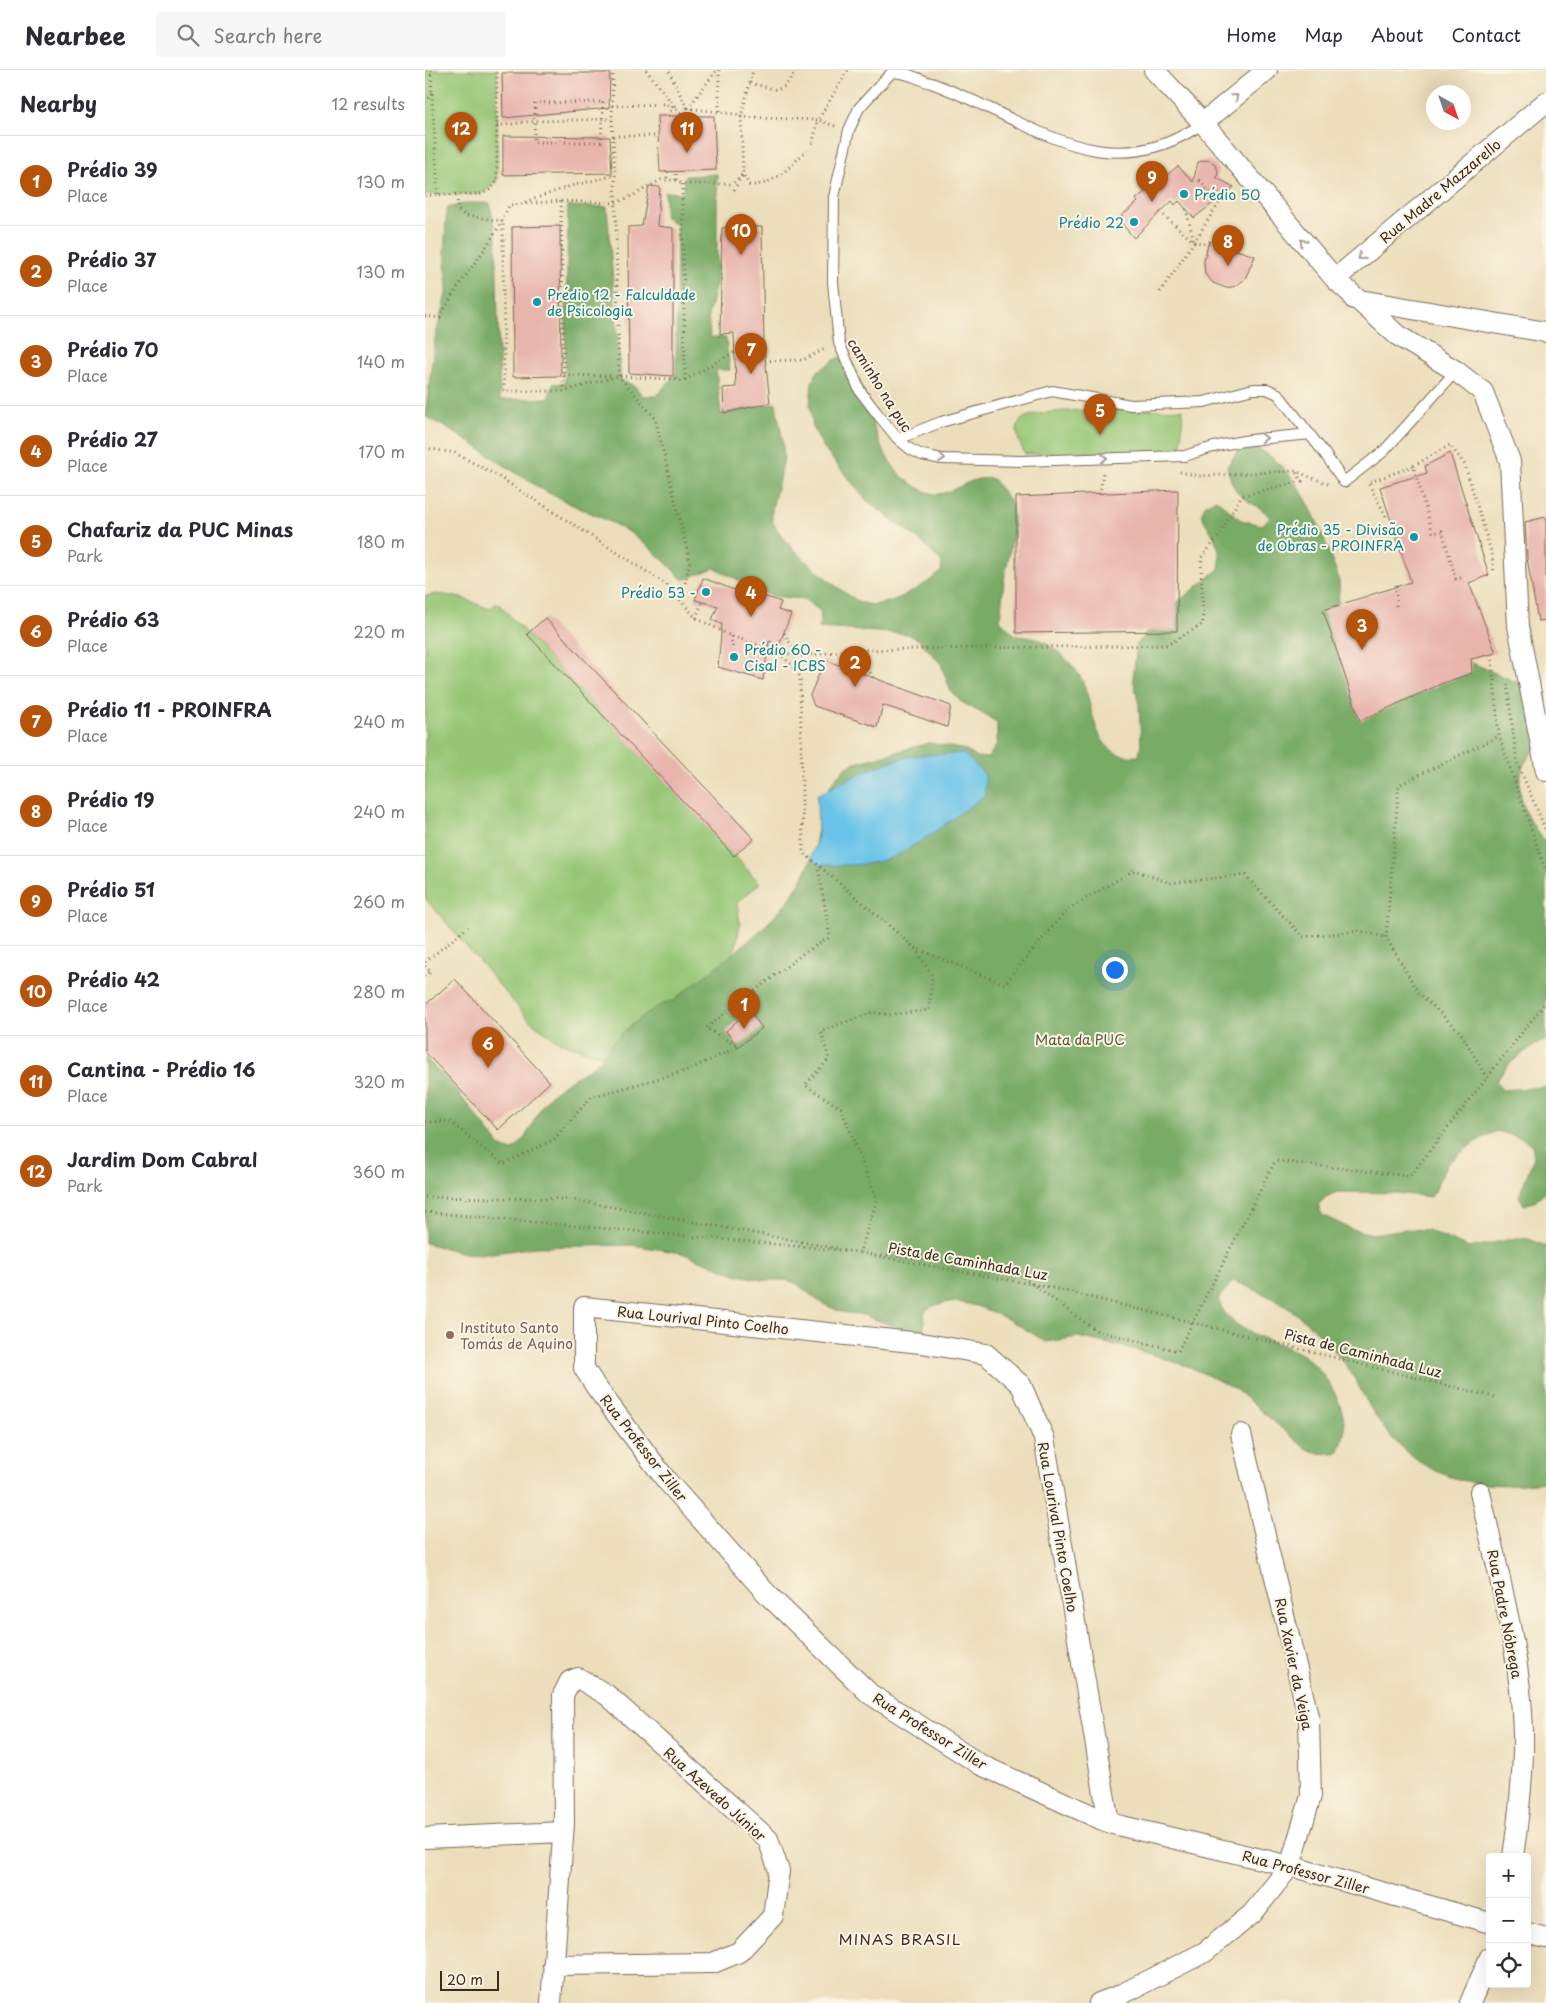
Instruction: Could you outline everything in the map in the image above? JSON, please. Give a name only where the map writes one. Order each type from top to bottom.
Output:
[{"type":"street","points":[[1154,70],[1203,123],[1354,299],[1397,335],[1455,371],[1483,392],[1510,461],[1518,626],[1538,691],[1546,771]]},
{"type":"street","points":[[1203,123],[1267,70]]},
{"type":"street","name":"Rua Madre Mazzarello","points":[[1335,279],[1546,102]]},
{"type":"street","points":[[1354,299],[1546,332]]},
{"type":"street","name":"Rua Professor Ziller","points":[[584,1308],[584,1368],[667,1481],[767,1595],[870,1694],[981,1765],[1109,1823],[1290,1866],[1486,1922]]},
{"type":"street","name":"Rua Lourival Pinto Coelho","points":[[584,1308],[921,1343],[986,1354],[1021,1385],[1043,1438],[1109,1823]]},
{"type":"street","name":"Rua Xavier da Veiga","points":[[1099,2003],[1121,1995],[1205,1952],[1252,1914],[1290,1866],[1311,1796],[1309,1720],[1241,1434]]},
{"type":"street","name":"Rua Padre Nóbrega","points":[[1481,1492],[1517,1666],[1523,1740],[1521,1794],[1514,1853]]},
{"type":"street","name":"Rua Azevedo Júnior","points":[[553,1965],[713,1963],[739,1952],[773,1916],[779,1871],[768,1839],[607,1694],[578,1678],[570,1681],[563,1695],[563,1832]]},
{"type":"street","points":[[425,1838],[563,1832],[551,2003]]},
{"type":"street","points":[[1531,1934],[1546,1938]]},
{"type":"street","points":[[1471,2003],[1486,1967]]},
{"type":"lane","points":[[1203,123],[1189,133],[1155,147],[1112,153],[1090,151],[1043,134],[941,87],[894,72],[859,108],[849,130],[834,197],[833,282],[835,320],[839,343],[860,391],[898,439],[922,455],[942,459],[1021,461],[1185,456],[1209,447],[1246,439],[1311,434]]},
{"type":"lane","points":[[898,439],[941,422],[1052,390],[1131,405],[1204,402],[1253,390],[1267,389],[1278,394],[1311,434],[1343,482],[1384,451],[1455,371]]},
{"type":"path","points":[[431,70],[438,195]]},
{"type":"path","points":[[425,195],[457,196],[482,194],[491,189],[497,181],[497,70]]},
{"type":"path","points":[[613,70],[611,119],[615,175],[619,376],[655,418],[690,562],[681,600]]},
{"type":"path","points":[[646,70],[682,114],[685,113],[718,70]]},
{"type":"path","points":[[668,70],[687,108]]},
{"type":"path","points":[[718,70],[719,111]]},
{"type":"path","points":[[753,70],[742,116],[743,174],[749,185],[763,186],[774,180],[807,150]]},
{"type":"path","points":[[750,83],[777,90],[785,86],[797,70]]},
{"type":"path","points":[[812,145],[818,120],[848,70]]},
{"type":"path","points":[[425,75],[431,75]]},
{"type":"path","points":[[425,102],[432,94]]},
{"type":"path","points":[[603,102],[601,142],[534,142],[534,121],[535,103],[603,102]]},
{"type":"path","points":[[612,106],[664,104],[677,108]]},
{"type":"path","points":[[669,116],[672,106]]},
{"type":"path","points":[[687,108],[719,111],[742,116],[818,120],[849,130]]},
{"type":"path","points":[[497,126],[534,121],[611,119]]},
{"type":"path","points":[[613,136],[658,136]]},
{"type":"path","points":[[667,172],[667,180]]},
{"type":"path","points":[[676,172],[676,180]]},
{"type":"path","points":[[425,316],[440,318],[451,294],[503,221],[509,205],[561,201],[615,203],[633,196],[661,180],[676,180],[682,184],[732,184],[743,174]]},
{"type":"path","points":[[734,190],[743,174]]},
{"type":"path","points":[[518,204],[571,186],[615,175]]},
{"type":"path","points":[[1160,292],[1219,203],[1199,179],[1202,182]]},
{"type":"path","points":[[682,184],[685,380]]},
{"type":"path","points":[[457,196],[457,210],[466,216],[503,221]]},
{"type":"path","points":[[561,201],[564,390]]},
{"type":"path","points":[[1186,209],[1194,242]]},
{"type":"path","points":[[1160,212],[1194,242],[1224,246]]},
{"type":"path","points":[[503,221],[504,391],[564,390],[619,376]]},
{"type":"path","points":[[765,361],[803,360],[839,343]]},
{"type":"path","points":[[564,375],[685,380],[735,352]]},
{"type":"path","points":[[1386,516],[1368,484],[1413,466],[1451,445],[1465,465]]},
{"type":"path","points":[[425,448],[455,453],[496,475],[666,584],[696,618],[731,636],[798,656],[857,650],[1167,645],[1203,624],[1201,558],[1220,535],[1241,496],[1302,481],[1295,471]]},
{"type":"path","points":[[1100,494],[1105,458]]},
{"type":"path","points":[[1413,466],[1433,532],[1442,531],[1457,579],[1461,578]]},
{"type":"path","points":[[1171,470],[1199,476],[1295,471],[1330,485]]},
{"type":"path","points":[[1395,585],[1396,610]]},
{"type":"path","points":[[696,618],[702,602]]},
{"type":"path","points":[[783,633],[798,656]]},
{"type":"path","points":[[731,636],[733,651]]},
{"type":"path","points":[[857,650],[874,679]]},
{"type":"path","points":[[777,651],[797,670],[800,678],[803,852],[915,948],[932,976],[929,1010],[888,1015],[873,1012],[821,1031],[829,1059],[805,1085],[841,1108],[877,1200],[860,1252]]},
{"type":"path","points":[[1492,660],[1499,736],[1546,871]]},
{"type":"path","points":[[1487,1078],[1461,1033],[1418,992],[1386,937],[1399,785],[1499,736]]},
{"type":"path","points":[[425,1122],[449,1121],[503,1164],[553,1140],[591,1098],[687,1070],[739,1047],[706,1028],[804,953],[830,937],[818,865]]},
{"type":"path","points":[[915,948],[1004,984],[1067,910],[1134,870],[1169,883],[1245,875],[1303,938],[1359,930],[1386,937]]},
{"type":"path","points":[[425,962],[468,927]]},
{"type":"path","points":[[425,966],[431,972],[425,976]]},
{"type":"path","points":[[425,1212],[1009,1267],[1097,1331],[1178,1350],[1275,1161],[1410,1176],[1546,1002]]},
{"type":"path","name":"Pista de Caminhada Luz","points":[[425,1197],[569,1199],[1053,1288],[1498,1398]]},
{"type":"green space","points":[[425,70],[497,70],[497,181],[482,194],[425,194]]},
{"type":"green space","name":"Mata da PUC","points":[[717,174],[717,280],[708,316],[710,337],[726,338],[730,370],[716,370],[721,414],[776,403],[784,456],[772,519],[785,540],[813,567],[844,592],[866,604],[875,605],[895,600],[926,583],[941,572],[942,562],[918,539],[867,501],[824,449],[813,427],[810,405],[812,382],[818,371],[839,357],[851,360],[882,447],[890,462],[902,476],[917,487],[936,494],[978,479],[993,479],[1012,504],[1014,529],[1004,580],[1000,620],[1016,636],[1039,639],[1052,647],[1072,665],[1084,685],[1099,733],[1113,751],[1124,756],[1139,756],[1141,744],[1139,705],[1133,678],[1137,644],[1164,613],[1219,569],[1218,547],[1213,534],[1201,515],[1205,505],[1216,499],[1241,520],[1262,525],[1270,518],[1238,493],[1229,475],[1227,467],[1239,448],[1248,444],[1277,462],[1289,474],[1308,504],[1323,536],[1338,578],[1339,595],[1335,616],[1454,655],[1546,695],[1546,746],[1534,749],[1524,764],[1520,779],[1520,789],[1529,818],[1546,842],[1546,1040],[1518,1057],[1505,1068],[1496,1081],[1502,1090],[1546,1087],[1546,1192],[1534,1202],[1524,1205],[1519,1196],[1534,1157],[1532,1145],[1522,1138],[1497,1131],[1475,1142],[1447,1164],[1431,1197],[1396,1193],[1337,1192],[1326,1197],[1318,1205],[1322,1215],[1351,1229],[1373,1234],[1405,1229],[1427,1230],[1469,1248],[1517,1238],[1529,1239],[1546,1246],[1546,1486],[1543,1482],[1495,1485],[1473,1482],[1451,1477],[1431,1469],[1412,1457],[1395,1441],[1379,1421],[1347,1367],[1318,1333],[1280,1303],[1233,1281],[1218,1299],[1232,1321],[1254,1334],[1310,1360],[1331,1387],[1339,1401],[1344,1420],[1344,1436],[1338,1452],[1321,1453],[1305,1448],[1234,1388],[1190,1367],[1137,1350],[1078,1337],[1046,1342],[1003,1317],[969,1304],[952,1302],[937,1304],[924,1312],[925,1323],[921,1334],[910,1332],[863,1315],[841,1312],[821,1303],[796,1283],[786,1280],[763,1280],[738,1275],[682,1253],[631,1245],[535,1247],[481,1255],[464,1253],[425,1243],[425,1058],[449,1081],[501,1147],[512,1151],[528,1133],[543,1104],[554,1092],[588,1070],[600,1060],[614,1041],[633,1024],[658,1006],[673,1001],[735,952],[780,911],[800,883],[808,866],[827,793],[841,772],[852,764],[929,743],[966,750],[976,757],[988,758],[997,744],[997,722],[960,701],[951,692],[941,664],[918,639],[907,634],[819,628],[821,612],[804,599],[771,596],[714,568],[683,580],[652,550],[632,534],[547,492],[425,416],[435,339],[447,289],[444,252],[447,208],[467,203],[490,203],[496,238],[500,400],[548,398],[553,384],[565,383],[568,206],[607,207],[621,381],[634,385],[643,396],[656,396],[676,374],[677,224],[665,218],[665,192],[683,193],[685,176]]},
{"type":"green space","points":[[1183,409],[1181,449],[1168,452],[1025,454],[1017,433],[1020,421],[1029,416],[1047,413],[1096,410]]},
{"type":"green space","points":[[437,594],[462,598],[490,609],[497,602],[760,883],[737,903],[740,924],[736,946],[724,970],[605,1055],[588,1052],[558,1041],[529,1020],[425,898],[425,596]]},
{"type":"water","points":[[963,753],[985,775],[985,795],[929,835],[895,856],[877,862],[857,865],[818,865],[811,857],[818,836],[817,795],[867,771],[894,761],[921,755]]},
{"type":"building","points":[[502,73],[610,73],[609,108],[503,118]]},
{"type":"building","points":[[657,116],[714,116],[716,170],[660,172]]},
{"type":"building","points":[[503,136],[610,137],[612,173],[503,175]]},
{"type":"building","points":[[1207,160],[1214,163],[1218,171],[1217,178],[1234,187],[1194,218],[1179,201],[1175,205],[1172,201],[1134,238],[1118,219],[1138,202],[1136,199],[1178,166],[1193,182],[1198,162]]},
{"type":"building","points":[[649,186],[660,187],[657,226],[673,228],[673,376],[629,373],[628,227],[642,226]]},
{"type":"building","points":[[748,224],[748,227],[762,227],[764,347],[770,403],[724,413],[723,388],[736,387],[734,333],[720,334],[722,228]]},
{"type":"building","name":"Prédio 12 - Falculdade de Psicologia","points":[[560,226],[561,376],[513,377],[512,227]]},
{"type":"building","points":[[1209,241],[1255,256],[1245,279],[1236,286],[1226,288],[1213,283],[1205,274],[1204,261]]},
{"type":"building","points":[[1450,453],[1489,575],[1469,583],[1496,653],[1471,659],[1472,673],[1443,683],[1360,721],[1323,610],[1411,582],[1380,487],[1427,473],[1425,466]]},
{"type":"building","points":[[1178,490],[1177,631],[1016,633],[1016,497]]},
{"type":"building","points":[[1546,517],[1546,620],[1538,621],[1527,558],[1525,522]]},
{"type":"building","points":[[703,578],[737,591],[737,587],[781,602],[778,610],[791,614],[779,645],[769,641],[763,680],[718,667],[722,624],[712,620],[718,606],[695,600]]},
{"type":"building","points":[[545,618],[754,839],[734,856],[527,634]]},
{"type":"building","points":[[825,660],[951,706],[947,727],[883,705],[877,727],[814,706],[810,695]]},
{"type":"building","points":[[455,979],[550,1082],[498,1130],[425,1052],[425,1005]]},
{"type":"building","points":[[749,1010],[762,1028],[738,1047],[726,1031]]},
{"type":"place","name":"Jardim Dom Cabral","points":[[461,153]]},
{"type":"place","name":"Cantina - Prédio 16","points":[[687,153]]},
{"type":"place","name":"Prédio 50","points":[[1184,194]]},
{"type":"place","name":"Prédio 51","points":[[1152,202]]},
{"type":"place","name":"Prédio 22","points":[[1134,222]]},
{"type":"place","name":"Prédio 42","points":[[741,255]]},
{"type":"place","name":"Prédio 19","points":[[1228,266]]},
{"type":"place","name":"Prédio 12 - Falculdade de Psicologia","points":[[537,302]]},
{"type":"place","name":"Prédio 11 - PROINFRA","points":[[751,374]]},
{"type":"place","name":"Chafariz da PUC Minas","points":[[1100,435]]},
{"type":"place","name":"Prédio 35 - Divisão de Obras - PROINFRA","points":[[1414,537]]},
{"type":"place","name":"Prédio 53 -","points":[[706,592]]},
{"type":"place","name":"Prédio 27","points":[[751,617]]},
{"type":"place","name":"Prédio 70","points":[[1362,650]]},
{"type":"place","name":"Prédio 60 - Cisal - ICBS","points":[[734,657]]},
{"type":"place","name":"Prédio 37","points":[[855,687]]},
{"type":"place","name":"Prédio 39","points":[[744,1029]]},
{"type":"place","name":"Prédio 63","points":[[488,1068]]},
{"type":"place","name":"Instituto Santo Tomás de Aquino","points":[[450,1335]]},
{"type":"district","name":"MINAS BRASIL","points":[[900,1938]]}]
